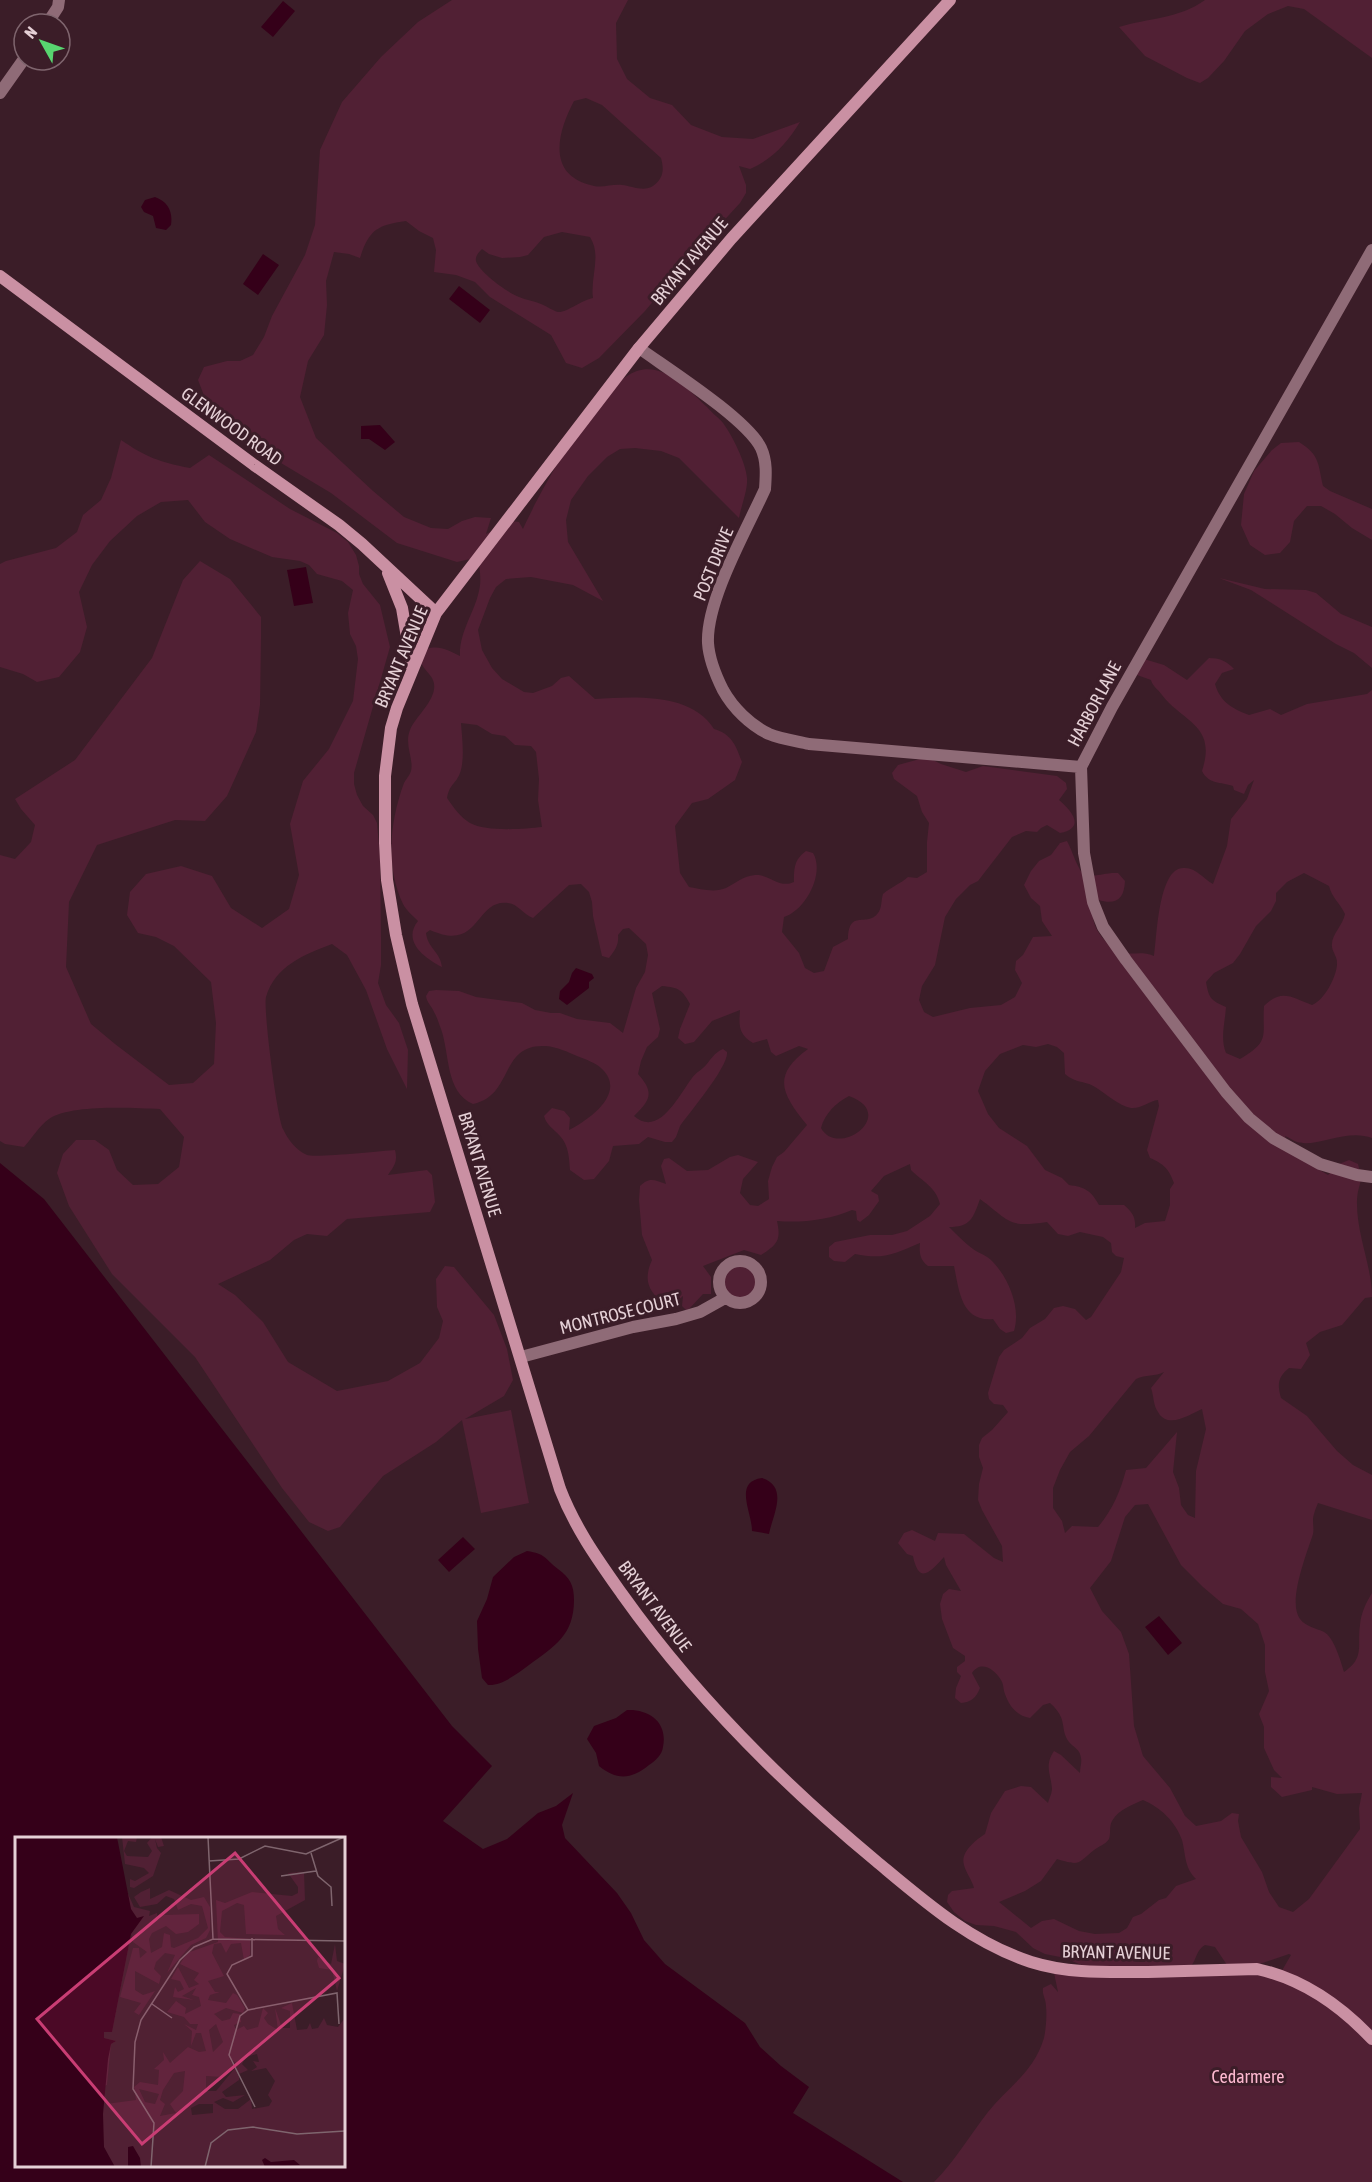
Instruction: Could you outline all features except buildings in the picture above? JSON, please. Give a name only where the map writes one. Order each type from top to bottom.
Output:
[{"type":"main road","name":"BRYANT AVENUE","points":[[950,0],[731,239],[639,348],[436,613],[412,667],[391,728],[385,777],[385,843],[387,880],[396,935],[412,1004],[560,1489],[570,1515],[587,1544],[652,1637],[741,1737],[838,1828],[931,1907],[973,1936],[1006,1952],[1053,1968],[1093,1972],[1257,1969],[1280,1974],[1329,2000],[1372,2039]]},
{"type":"main road","name":"GLENWOOD ROAD","points":[[0,276],[339,525],[436,613]]},
{"type":"main road","points":[[383,563],[402,608],[412,667]]},
{"type":"street","points":[[0,93],[15,72]]},
{"type":"street","name":"HARBOR LANE","points":[[1372,250],[1112,707],[1081,768],[1084,853],[1090,890],[1097,914],[1112,942],[1226,1092],[1249,1118],[1273,1138],[1320,1164],[1372,1177]]},
{"type":"street","name":"POST DRIVE","points":[[639,348],[753,434],[762,450],[767,473],[765,489],[717,594],[709,628],[708,645],[716,676],[729,701],[739,713],[769,734],[809,744],[1081,768]]},
{"type":"street","name":"MONTROSE COURT","points":[[521,1357],[633,1327],[676,1319],[700,1312],[725,1298]]},
{"type":"green space","name":"Cedarmere","points":[[452,0],[628,0],[616,23],[617,59],[627,79],[650,98],[672,105],[691,125],[722,137],[753,139],[800,122],[785,143],[766,160],[750,169],[739,166],[746,185],[746,193],[740,203],[645,311],[599,358],[582,368],[566,363],[551,335],[490,297],[475,282],[456,275],[434,272],[436,250],[433,238],[406,221],[381,227],[371,235],[360,258],[334,252],[326,281],[327,305],[324,335],[308,361],[300,397],[316,438],[404,517],[431,528],[448,529],[475,517],[491,518],[486,534],[511,521],[519,522],[523,529],[556,466],[588,417],[622,380],[637,371],[657,370],[675,379],[723,423],[738,449],[746,472],[746,488],[739,518],[679,458],[661,451],[620,449],[607,457],[588,476],[571,500],[566,520],[568,542],[603,601],[573,585],[531,577],[506,579],[496,587],[478,630],[482,650],[492,668],[502,679],[524,692],[533,693],[569,676],[595,699],[660,699],[691,708],[704,717],[714,729],[729,737],[742,762],[735,780],[708,799],[692,803],[675,826],[680,873],[689,887],[717,890],[755,875],[789,884],[794,882],[795,868],[799,858],[806,851],[813,853],[817,870],[815,880],[800,907],[784,917],[782,932],[799,953],[805,968],[814,973],[824,971],[833,947],[848,939],[852,924],[855,921],[874,917],[878,913],[883,894],[908,877],[917,878],[927,872],[929,823],[922,812],[917,796],[894,779],[892,773],[898,765],[927,757],[966,772],[983,766],[1057,776],[1066,783],[1067,789],[1059,800],[1072,814],[1075,823],[1073,827],[1060,833],[1047,825],[1037,832],[1026,831],[1012,837],[978,881],[970,885],[956,899],[945,917],[935,965],[922,986],[919,1000],[924,1012],[933,1017],[970,1008],[1001,1005],[1015,997],[1022,983],[1015,970],[1016,961],[1023,955],[1033,937],[1052,936],[1042,921],[1040,906],[1031,898],[1024,885],[1039,861],[1051,855],[1060,843],[1067,841],[1083,874],[1118,873],[1125,881],[1123,893],[1118,900],[1110,902],[1098,900],[1093,920],[1099,933],[1108,944],[1125,953],[1154,956],[1160,904],[1169,878],[1176,870],[1185,868],[1193,870],[1213,884],[1227,846],[1231,819],[1247,799],[1254,780],[1248,785],[1244,794],[1234,790],[1233,786],[1211,780],[1205,775],[1202,771],[1205,744],[1202,734],[1154,686],[1151,680],[1137,675],[1144,659],[1164,665],[1187,680],[1209,658],[1226,662],[1234,669],[1222,673],[1215,684],[1217,690],[1228,704],[1249,715],[1270,709],[1281,715],[1307,704],[1367,694],[1372,690],[1372,1138],[1352,1135],[1305,1143],[1285,1136],[1291,1153],[1328,1175],[1339,1164],[1349,1160],[1358,1164],[1361,1180],[1357,1213],[1370,1274],[1372,1297],[1365,1298],[1342,1325],[1320,1332],[1306,1343],[1310,1355],[1301,1369],[1289,1368],[1281,1378],[1279,1389],[1281,1398],[1307,1416],[1337,1451],[1353,1465],[1372,1475],[1372,1520],[1318,1503],[1313,1518],[1313,1534],[1299,1577],[1296,1601],[1302,1622],[1324,1632],[1331,1639],[1344,1672],[1358,1657],[1361,1616],[1372,1593],[1372,2182],[934,2182],[956,2157],[988,2112],[1027,2070],[1040,2050],[1044,2038],[1046,2010],[1043,1988],[1051,1984],[1058,1992],[1053,1968],[1093,1970],[1065,1958],[1045,1954],[1033,1948],[1016,1932],[965,1921],[947,1902],[948,1895],[952,1891],[974,1888],[964,1865],[964,1856],[970,1847],[985,1834],[991,1813],[1005,1791],[1021,1786],[1031,1787],[1048,1803],[1052,1789],[1049,1761],[1054,1751],[1080,1773],[1081,1760],[1078,1751],[1066,1737],[1060,1714],[1050,1703],[1043,1705],[1030,1718],[1021,1715],[1009,1703],[1001,1680],[995,1672],[987,1668],[979,1667],[972,1673],[980,1688],[975,1697],[961,1703],[955,1698],[961,1676],[957,1672],[957,1667],[965,1661],[965,1656],[953,1648],[942,1619],[940,1604],[943,1594],[949,1589],[961,1591],[944,1557],[930,1571],[922,1573],[913,1556],[907,1554],[898,1543],[904,1533],[912,1530],[935,1541],[938,1533],[964,1534],[994,1558],[1003,1562],[1002,1546],[978,1500],[983,1468],[979,1457],[979,1445],[982,1438],[1008,1412],[1003,1405],[994,1404],[989,1399],[988,1393],[999,1357],[1004,1350],[1022,1338],[1030,1328],[1045,1319],[1054,1308],[1063,1306],[1075,1309],[1086,1320],[1091,1317],[1121,1272],[1124,1258],[1112,1252],[1111,1243],[1103,1237],[1080,1232],[1068,1236],[1058,1234],[1047,1222],[1016,1223],[1004,1218],[980,1199],[970,1220],[956,1227],[949,1227],[970,1247],[991,1260],[1009,1285],[1015,1304],[1016,1322],[1014,1331],[1006,1333],[993,1319],[982,1319],[968,1310],[960,1294],[954,1266],[928,1266],[921,1256],[920,1243],[888,1255],[855,1254],[845,1262],[834,1261],[829,1257],[829,1247],[835,1242],[907,1231],[930,1216],[940,1204],[938,1198],[932,1189],[911,1170],[910,1164],[884,1176],[871,1191],[878,1195],[879,1201],[869,1215],[860,1222],[857,1220],[856,1211],[852,1210],[815,1220],[777,1221],[779,1233],[777,1241],[761,1255],[744,1250],[703,1266],[711,1277],[711,1294],[703,1294],[686,1310],[682,1306],[683,1296],[675,1303],[666,1305],[655,1295],[649,1285],[648,1274],[652,1260],[642,1235],[640,1186],[652,1180],[666,1184],[661,1166],[664,1159],[669,1158],[687,1171],[708,1170],[738,1155],[758,1162],[743,1179],[740,1193],[750,1205],[758,1206],[769,1199],[768,1181],[777,1157],[807,1125],[791,1104],[784,1086],[789,1068],[808,1049],[799,1046],[776,1056],[771,1052],[767,1039],[753,1043],[744,1036],[740,1029],[740,1010],[712,1021],[694,1042],[685,1044],[678,1038],[690,1004],[679,990],[662,986],[652,993],[660,1029],[658,1037],[647,1047],[638,1074],[647,1086],[647,1101],[634,1116],[643,1121],[652,1122],[660,1118],[668,1112],[694,1076],[715,1054],[723,1049],[727,1052],[726,1059],[716,1078],[680,1126],[672,1142],[648,1137],[639,1144],[613,1146],[609,1161],[594,1179],[584,1180],[570,1170],[565,1144],[544,1116],[552,1108],[564,1111],[570,1118],[569,1130],[595,1113],[608,1096],[610,1087],[609,1078],[597,1065],[554,1047],[531,1047],[513,1061],[495,1091],[486,1099],[473,1104],[457,1091],[441,1029],[426,996],[429,991],[459,991],[476,997],[522,1003],[535,1010],[610,1023],[623,1033],[636,988],[645,972],[648,955],[646,944],[629,928],[623,929],[618,935],[618,942],[609,958],[602,956],[592,902],[589,892],[581,884],[569,885],[533,918],[512,904],[497,904],[468,931],[459,935],[447,935],[430,930],[426,933],[427,938],[439,957],[442,967],[428,959],[417,948],[412,935],[418,921],[403,904],[394,874],[392,843],[395,813],[404,783],[411,771],[408,736],[413,724],[434,692],[432,678],[421,663],[426,649],[431,648],[443,649],[460,656],[464,631],[480,587],[479,557],[457,562],[397,543],[331,493],[276,460],[205,398],[198,380],[204,367],[227,361],[240,361],[253,355],[305,255],[315,225],[320,150],[342,102],[381,57],[418,22]],"holes":[[[586,98],[602,105],[661,158],[663,170],[659,180],[653,186],[642,189],[622,185],[594,186],[579,181],[568,173],[562,163],[560,152],[560,139],[574,101]],[[562,232],[590,237],[595,252],[593,298],[565,311],[556,311],[508,291],[494,282],[476,261],[482,249],[502,258],[528,255],[544,237]],[[461,723],[477,725],[492,734],[505,736],[515,745],[531,746],[536,752],[539,779],[538,800],[542,827],[485,828],[463,818],[447,798],[462,767]],[[1304,873],[1329,886],[1345,914],[1332,940],[1337,967],[1333,980],[1317,1003],[1312,1005],[1293,997],[1282,996],[1276,997],[1264,1006],[1264,1031],[1261,1042],[1240,1059],[1226,1053],[1223,1036],[1226,1007],[1211,998],[1206,982],[1214,973],[1233,963],[1256,926],[1271,911],[1276,901],[1276,893],[1287,882]],[[1048,1044],[1057,1047],[1064,1053],[1065,1074],[1091,1085],[1126,1107],[1138,1107],[1158,1100],[1159,1106],[1147,1150],[1150,1158],[1168,1171],[1174,1183],[1170,1189],[1170,1205],[1165,1221],[1145,1223],[1135,1228],[1133,1215],[1124,1205],[1099,1205],[1087,1190],[1069,1185],[1062,1178],[1045,1170],[1027,1146],[999,1128],[988,1114],[978,1091],[985,1071],[1000,1054],[1023,1045],[1036,1047]],[[849,1096],[863,1104],[868,1113],[867,1122],[851,1136],[840,1139],[829,1136],[821,1128],[828,1113],[835,1105]],[[1164,1372],[1151,1388],[1155,1406],[1162,1417],[1167,1420],[1179,1419],[1202,1409],[1206,1429],[1196,1471],[1195,1518],[1188,1515],[1181,1505],[1179,1488],[1173,1472],[1177,1432],[1146,1468],[1126,1470],[1115,1500],[1098,1527],[1072,1526],[1065,1533],[1062,1521],[1053,1508],[1053,1488],[1070,1452],[1089,1436],[1136,1379]],[[1148,1504],[1181,1565],[1223,1604],[1241,1609],[1258,1624],[1265,1645],[1265,1672],[1269,1691],[1259,1714],[1264,1727],[1264,1748],[1274,1770],[1282,1778],[1271,1777],[1271,1787],[1282,1797],[1312,1790],[1312,1787],[1337,1794],[1362,1793],[1359,1808],[1360,1829],[1309,1899],[1293,1912],[1279,1907],[1269,1892],[1262,1872],[1241,1837],[1239,1814],[1232,1813],[1221,1821],[1196,1826],[1185,1816],[1170,1788],[1143,1756],[1134,1726],[1129,1654],[1121,1632],[1102,1611],[1090,1588],[1111,1561],[1125,1517],[1135,1505]],[[1143,1800],[1172,1821],[1182,1840],[1187,1865],[1196,1879],[1176,1886],[1166,1898],[1133,1917],[1127,1928],[1119,1933],[1095,1934],[1079,1931],[1054,1919],[1042,1921],[1031,1928],[999,1902],[1041,1881],[1057,1859],[1070,1863],[1078,1862],[1104,1844],[1109,1839],[1112,1821],[1118,1813]],[[1205,1945],[1215,1947],[1227,1965],[1251,1967],[1291,1955],[1280,1974],[1191,1966],[1198,1952]]]},
{"type":"green space","points":[[1205,0],[1372,0],[1372,58],[1304,9],[1288,6],[1268,14],[1245,31],[1224,61],[1200,83],[1145,56],[1119,27],[1174,15]]},
{"type":"green space","points":[[121,440],[153,458],[190,468],[209,455],[290,509],[337,533],[348,542],[356,555],[363,584],[380,605],[390,647],[354,773],[354,784],[363,806],[373,815],[377,823],[380,857],[381,938],[378,983],[386,1005],[399,1023],[408,1050],[407,1089],[387,1049],[366,990],[347,955],[332,944],[302,957],[276,977],[266,997],[267,1021],[280,1120],[293,1144],[303,1153],[313,1156],[395,1150],[396,1161],[388,1175],[427,1170],[432,1175],[435,1202],[430,1212],[347,1219],[327,1236],[307,1234],[294,1240],[270,1260],[218,1284],[235,1295],[263,1322],[288,1362],[337,1391],[388,1381],[420,1363],[439,1338],[443,1321],[437,1307],[436,1279],[445,1266],[454,1267],[494,1315],[507,1349],[513,1380],[504,1396],[465,1419],[511,1410],[529,1503],[481,1513],[462,1420],[436,1442],[383,1476],[340,1527],[328,1531],[309,1522],[282,1488],[195,1357],[112,1274],[69,1206],[57,1173],[63,1154],[76,1140],[95,1140],[109,1150],[117,1170],[133,1185],[158,1184],[179,1167],[184,1137],[160,1109],[102,1108],[72,1111],[49,1119],[24,1147],[0,1141],[0,855],[15,859],[31,842],[35,825],[15,799],[75,760],[152,658],[183,580],[200,561],[230,579],[261,617],[260,705],[256,732],[227,796],[205,821],[175,820],[97,845],[69,902],[66,967],[91,1024],[169,1085],[193,1083],[214,1064],[216,1023],[211,982],[174,946],[156,937],[138,933],[127,915],[130,892],[146,874],[181,866],[212,876],[231,908],[262,928],[289,909],[299,875],[290,824],[303,781],[329,749],[353,701],[358,659],[356,646],[350,634],[348,613],[353,590],[342,581],[317,574],[309,565],[300,561],[272,557],[230,539],[205,522],[188,500],[161,502],[137,516],[110,541],[92,565],[79,592],[87,627],[80,652],[59,677],[37,682],[23,674],[0,667],[0,564],[56,548],[77,532],[83,515],[101,500],[111,478]]},
{"type":"green space","points":[[1299,442],[1315,456],[1323,486],[1372,509],[1372,540],[1321,506],[1307,506],[1294,521],[1290,542],[1280,553],[1265,555],[1250,545],[1241,525],[1244,494],[1254,471],[1281,443]]},
{"type":"green space","points":[[1219,578],[1265,589],[1306,590],[1316,593],[1341,614],[1372,627],[1372,668],[1354,653],[1251,590]]},
{"type":"green space","points":[[739,1264],[752,1269],[757,1282],[752,1295],[739,1300],[726,1295],[721,1282],[726,1269]]},
{"type":"shaded area","points":[[283,1],[295,11],[273,37],[261,27]]},
{"type":"shaded area","points":[[155,197],[166,204],[170,211],[171,225],[166,230],[156,228],[153,216],[144,212],[141,207],[145,200]]},
{"type":"shaded area","points":[[263,254],[279,265],[258,295],[243,284]]},
{"type":"shaded area","points":[[459,286],[490,310],[480,323],[449,299]]},
{"type":"shaded area","points":[[380,425],[395,442],[385,450],[369,439],[361,439],[361,426]]},
{"type":"shaded area","points":[[306,567],[313,603],[294,606],[287,570]]},
{"type":"shaded area","points":[[576,968],[592,974],[594,978],[589,982],[589,988],[567,1005],[559,999],[560,991],[569,982]]},
{"type":"shaded area","points":[[0,1163],[44,1199],[452,1726],[492,1766],[443,1821],[483,1849],[507,1839],[538,1813],[556,1806],[573,1793],[562,1825],[565,1838],[617,1893],[631,1913],[644,1940],[665,1964],[745,2023],[760,2047],[809,2087],[793,2113],[903,2182],[0,2182]]},
{"type":"shaded area","points":[[762,1478],[770,1482],[777,1494],[776,1510],[769,1534],[752,1531],[746,1499],[748,1485]]},
{"type":"shaded area","points":[[463,1537],[475,1549],[449,1572],[438,1560]]},
{"type":"shaded area","points":[[527,1551],[544,1557],[570,1582],[574,1600],[571,1622],[561,1639],[547,1652],[510,1678],[488,1685],[482,1678],[477,1621],[487,1599],[493,1577],[514,1557]]},
{"type":"shaded area","points":[[1159,1616],[1182,1643],[1168,1655],[1145,1627]]},
{"type":"shaded area","points":[[627,1710],[643,1712],[660,1724],[664,1738],[663,1747],[658,1758],[642,1770],[630,1776],[618,1776],[599,1766],[596,1753],[587,1739],[594,1726],[616,1718]]}]
